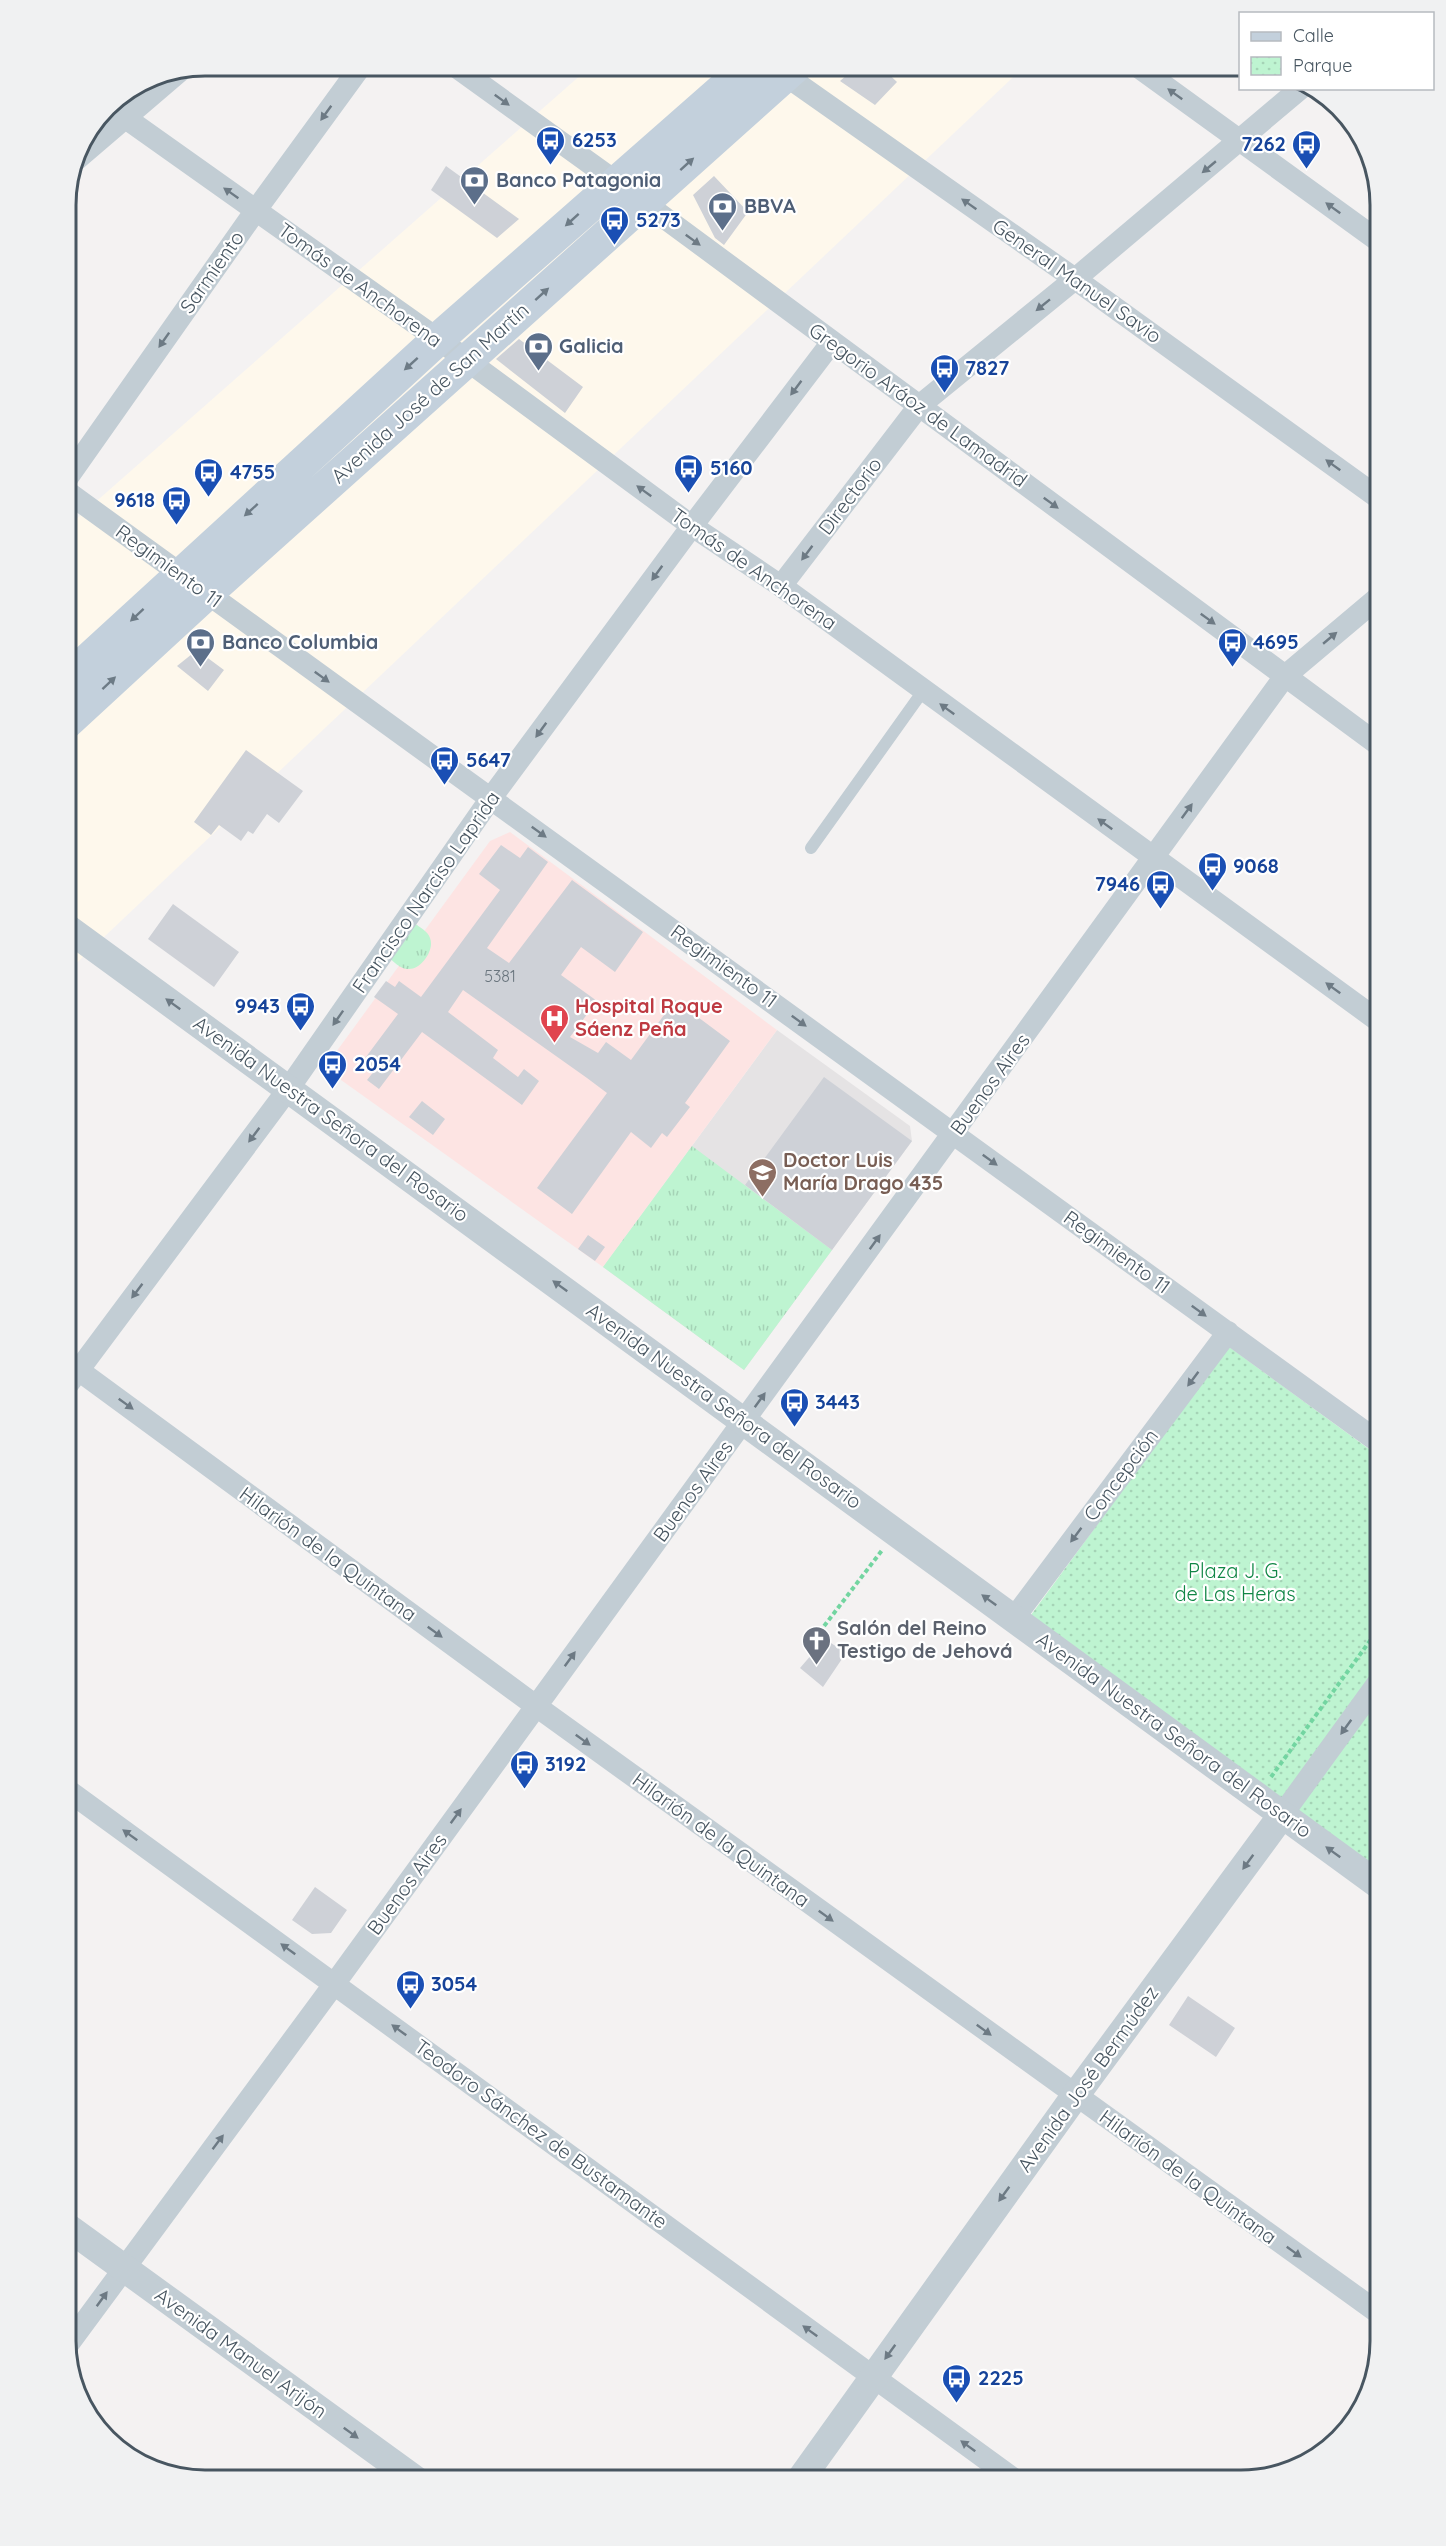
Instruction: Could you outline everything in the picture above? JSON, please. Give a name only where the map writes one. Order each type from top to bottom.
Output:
[{"type":"main road","name":"Avenida José de San Martín","points":[[77,670],[437,340],[736,77]]},
{"type":"main road","name":"Avenida José de San Martín","points":[[77,713],[206,594],[643,203],[777,77]]},
{"type":"street","name":"Sarmiento","points":[[77,465],[256,210],[354,76]]},
{"type":"street","name":"Gregorio Aráoz de Lamadrid","points":[[469,76],[1370,739]]},
{"type":"street","name":"General Manuel Savio","points":[[795,77],[1370,492]]},
{"type":"street","points":[[1152,77],[1370,235]]},
{"type":"street","points":[[90,149],[168,82]]},
{"type":"street","points":[[919,406],[1075,279],[1298,91]]},
{"type":"street","name":"Tomás de Anchorena","points":[[127,119],[467,361],[692,526],[781,586],[1370,1015]]},
{"type":"street","name":"Francisco Narciso Laprida","points":[[76,1364],[289,1088],[491,798],[692,526],[832,342]]},
{"type":"street","name":"Directorio","points":[[781,586],[919,406]]},
{"type":"street","name":"Regimiento 11","points":[[77,499],[1370,1436]]},
{"type":"street","name":"Buenos Aires","points":[[76,2334],[745,1421],[1285,676],[1370,604]]},
{"type":"street","name":"Avenida Nuestra Señora del Rosario","points":[[77,935],[1370,1879]]},
{"type":"street","name":"Concepción","points":[[1014,1618],[1228,1332]]},
{"type":"street","name":"Hilarión de la Quintana","points":[[76,1377],[1370,2307]]},
{"type":"street","name":"Avenida José Bermúdez","points":[[807,2470],[1075,2096],[1370,1694]]},
{"type":"street","name":"Teodoro Sánchez de Bustamante","points":[[76,1796],[1001,2470]]},
{"type":"street","name":"Avenida Manuel Arijón","points":[[76,2233],[401,2469]]},
{"type":"lane","points":[[812,848],[923,691]]},
{"type":"path","points":[[815,1638],[896,1532]]},
{"type":"path","points":[[1257,1796],[1370,1641]]},
{"type":"shaded area","points":[[579,76],[1014,77],[77,963],[77,518]]},
{"type":"shaded area","name":"Hospital Roque Sáenz Peña","points":[[510,832],[777,1030],[603,1267],[334,1075],[331,1059],[490,841]]},
{"type":"shaded area","name":"Doctor Luis María Drago 435","points":[[777,1030],[910,1126],[912,1141],[744,1370],[603,1267]]},
{"type":"green space","points":[[413,922],[425,931],[431,943],[429,953],[422,963],[405,969],[388,957]]},
{"type":"green space","points":[[692,1146],[832,1250],[744,1370],[603,1267]]},
{"type":"green space","name":"Plaza J. G. de Las Heras","points":[[1228,1346],[1370,1450],[1370,1864],[1031,1615]]},
{"type":"building","points":[[845,77],[891,77],[897,82],[875,105],[840,81]]},
{"type":"building","name":"Banco Patagonia","points":[[446,166],[519,219],[497,238],[431,190]]},
{"type":"building","name":"BBVA","points":[[714,176],[748,212],[724,245],[715,238],[693,195]]},
{"type":"building","name":"Galicia","points":[[519,339],[583,387],[565,413],[496,359]]},
{"type":"building","name":"Banco Columbia","points":[[197,650],[224,670],[208,691],[177,666]]},
{"type":"building","points":[[246,750],[303,791],[279,823],[267,814],[253,834],[248,831],[241,841],[219,825],[211,835],[194,822]]},
{"type":"building","points":[[501,845],[520,858],[528,847],[548,862],[487,948],[509,963],[572,880],[643,932],[615,972],[581,947],[561,975],[597,1001],[570,1037],[598,1053],[606,1042],[631,1060],[675,1000],[730,1041],[685,1103],[690,1107],[667,1137],[662,1133],[651,1148],[631,1132],[572,1214],[537,1188],[607,1093],[587,1078],[463,990],[448,1012],[498,1050],[493,1058],[518,1077],[524,1069],[539,1081],[522,1105],[422,1032],[379,1089],[367,1080],[375,1070],[363,1061],[398,1014],[374,997],[386,981],[395,987],[399,981],[421,997],[500,890],[479,874]]},
{"type":"building","points":[[173,904],[239,952],[214,987],[148,939]]},
{"type":"building","points":[[824,1077],[912,1141],[832,1250],[745,1185]]},
{"type":"building","points":[[422,1101],[445,1119],[433,1135],[409,1117]]},
{"type":"building","points":[[588,1235],[605,1247],[595,1261],[578,1249]]},
{"type":"building","name":"Salón del Reino Testigo de Jehová","points":[[825,1639],[846,1653],[823,1687],[800,1668]]},
{"type":"building","points":[[315,1887],[347,1910],[331,1933],[312,1934],[292,1920]]},
{"type":"building","points":[[1188,1996],[1235,2028],[1216,2057],[1169,2025]]},
{"type":"place","name":"6253","points":[[551,166]]},
{"type":"place","name":"7262","points":[[1307,170]]},
{"type":"place","name":"Banco Patagonia","points":[[475,206]]},
{"type":"place","name":"BBVA","points":[[723,232]]},
{"type":"place","name":"5273","points":[[615,246]]},
{"type":"place","name":"Galicia","points":[[538,372]]},
{"type":"place","name":"7827","points":[[944,394]]},
{"type":"place","name":"5160","points":[[689,494]]},
{"type":"place","name":"4755","points":[[209,498]]},
{"type":"place","name":"9618","points":[[176,526]]},
{"type":"place","name":"Banco Columbia","points":[[201,668]]},
{"type":"place","name":"4695","points":[[1232,668]]},
{"type":"place","name":"5647","points":[[445,786]]},
{"type":"place","name":"9068","points":[[1212,892]]},
{"type":"place","name":"7946","points":[[1161,910]]},
{"type":"place","name":"9943","points":[[301,1032]]},
{"type":"place","name":"Hospital Roque Sáenz Peña","points":[[554,1044]]},
{"type":"place","name":"2054","points":[[333,1090]]},
{"type":"place","name":"Doctor Luis María Drago 435","points":[[762,1198]]},
{"type":"place","name":"3443","points":[[794,1428]]},
{"type":"place","name":"Salón del Reino Testigo de Jehová","points":[[816,1666]]},
{"type":"place","name":"3192","points":[[524,1790]]},
{"type":"place","name":"3054","points":[[410,2010]]},
{"type":"place","name":"2225","points":[[957,2404]]}]
